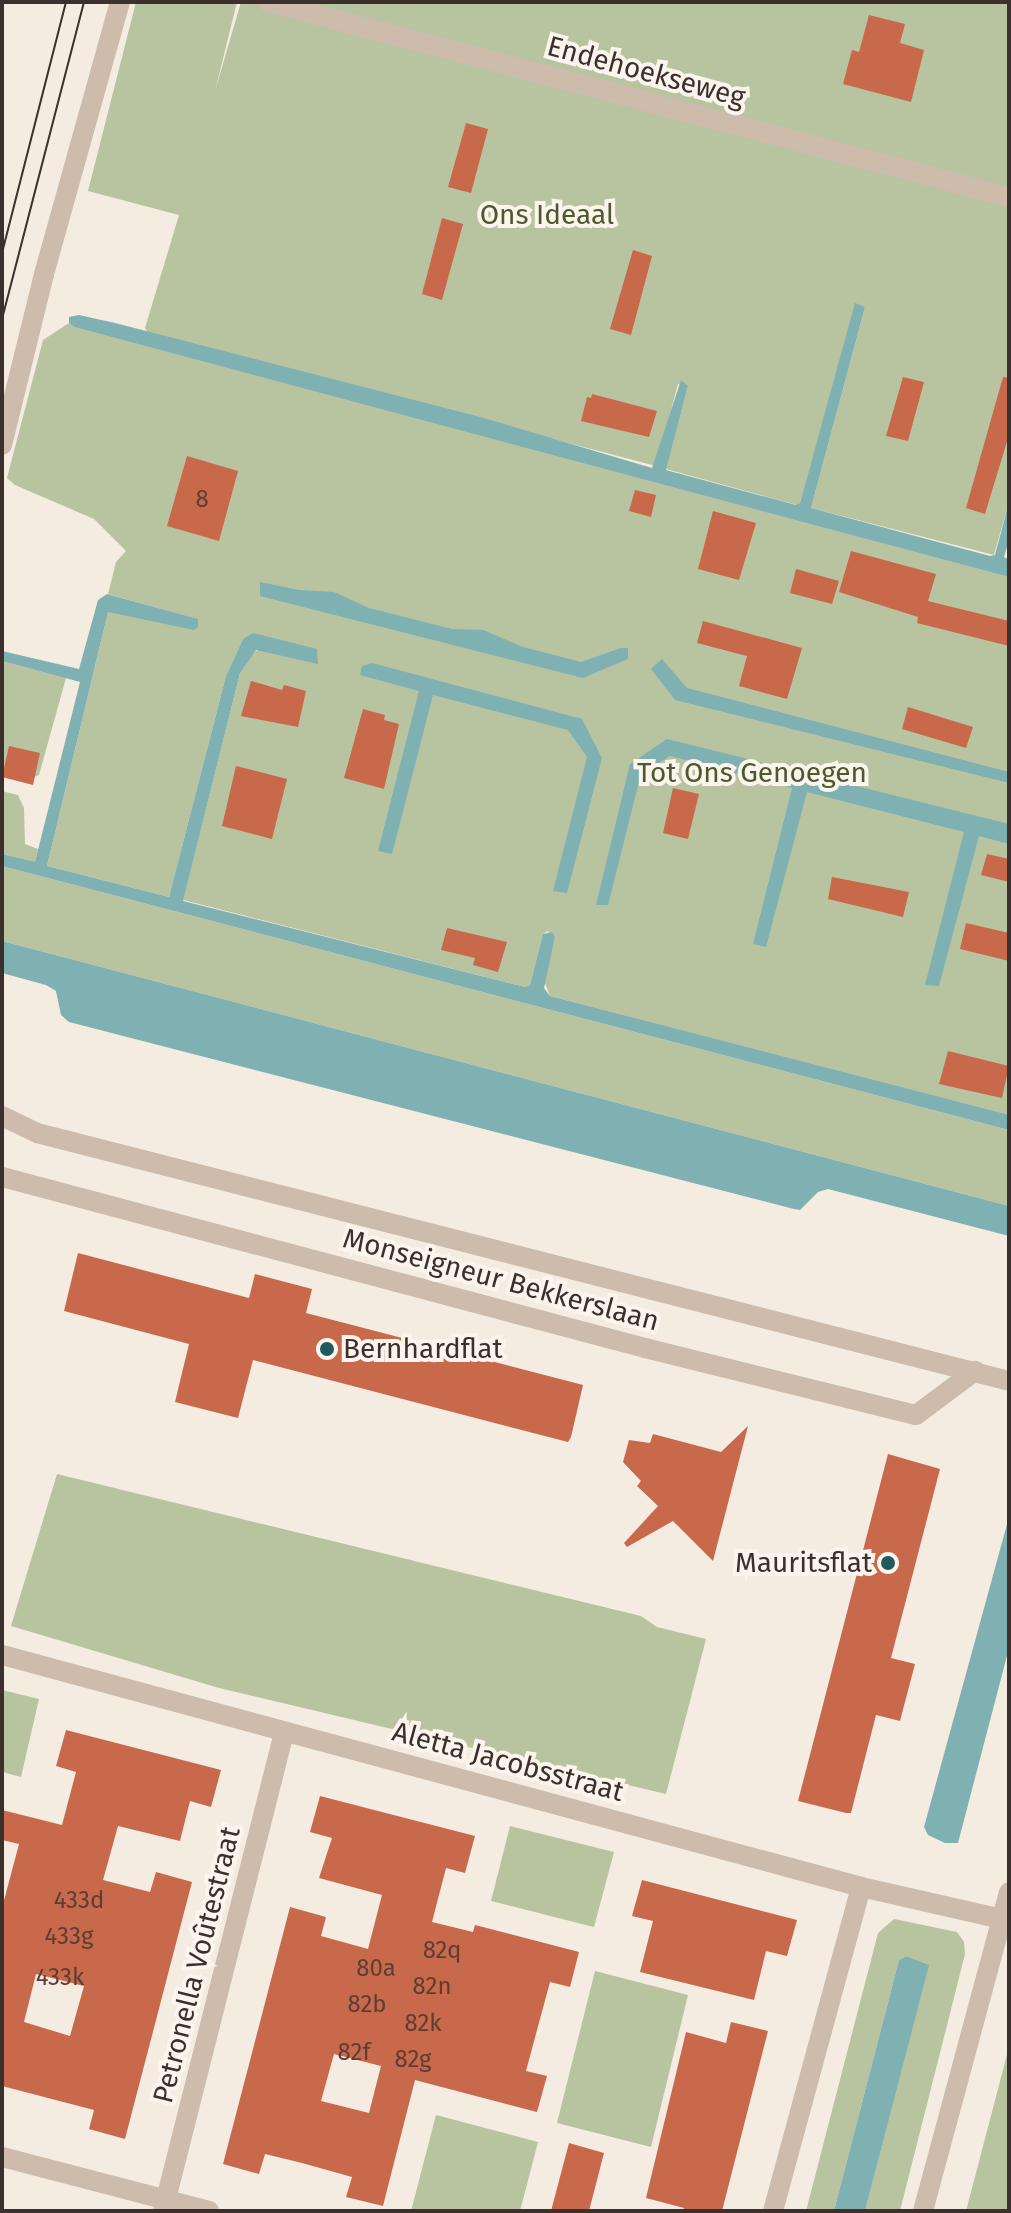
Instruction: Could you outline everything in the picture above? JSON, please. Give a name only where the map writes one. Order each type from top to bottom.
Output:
[{"type":"street","points":[[2,445],[44,274],[120,2]]},
{"type":"street","name":"Endehoekseweg","points":[[268,2],[1009,197]]},
{"type":"street","name":"Monseigneur Bekkerslaan","points":[[2,1116],[37,1133],[1009,1381]]},
{"type":"street","name":"Monseigneur Bekkerslaan","points":[[2,1132],[37,1133]]},
{"type":"street","name":"Monseigneur Bekkerslaan","points":[[2,1177],[645,1348],[916,1415],[975,1371]]},
{"type":"street","name":"Aletta Jacobsstraat","points":[[2,1655],[861,1887],[1002,1919]]},
{"type":"street","name":"Petronella Voûtestraat","points":[[164,2205],[284,1732]]},
{"type":"street","points":[[773,2211],[861,1887]]},
{"type":"street","points":[[923,2211],[1009,1892]]},
{"type":"street","points":[[2,2157],[164,2205],[209,2211]]},
{"type":"green space","name":"Ons Ideaal","points":[[136,2],[237,2],[215,91],[241,2],[1009,2],[1009,502],[994,555],[811,508],[865,307],[856,304],[797,505],[666,469],[688,386],[678,384],[656,466],[148,333],[145,328],[179,215],[88,191]]},
{"type":"green space","name":"Tot Ons Genoegen","points":[[69,323],[1009,577],[1009,1116],[550,996],[544,981],[555,937],[548,931],[543,934],[530,985],[525,987],[183,900],[240,673],[252,653],[261,649],[243,639],[226,676],[169,897],[47,866],[108,612],[197,619],[108,594],[116,562],[126,551],[94,519],[15,485],[7,478],[43,340]]},
{"type":"green space","points":[[2,661],[66,678],[39,775],[27,780],[2,774]]},
{"type":"green space","points":[[2,791],[18,795],[24,808],[25,844],[38,849],[35,863],[2,854]]},
{"type":"green space","points":[[2,866],[1009,1130],[1009,1206],[2,941]]},
{"type":"green space","points":[[57,1474],[641,1616],[657,1627],[706,1639],[666,1794],[219,1688],[11,1626]]},
{"type":"green space","points":[[2,1690],[39,1699],[21,1777],[2,1772]]},
{"type":"green space","points":[[510,1826],[614,1852],[594,1927],[491,1901]]},
{"type":"green space","points":[[894,1919],[957,1932],[964,1942],[965,1954],[900,2211],[865,2211],[928,1965],[906,1956],[899,1960],[834,2211],[806,2211],[878,1933]]},
{"type":"green space","points":[[595,1971],[688,1995],[651,2147],[557,2123]]},
{"type":"green space","points":[[1009,2047],[1009,2211],[966,2211]]},
{"type":"green space","points":[[436,2115],[538,2142],[520,2211],[411,2211]]},
{"type":"water","points":[[855,303],[865,307],[811,508],[990,556],[995,555],[1009,502],[1009,540],[1004,557],[1009,560],[1009,577],[69,323],[69,317],[79,315],[115,323],[484,418],[652,468],[681,380],[688,386],[666,470],[796,505],[800,503]]},
{"type":"water","points":[[260,582],[299,590],[334,592],[369,608],[452,629],[483,630],[523,647],[581,662],[621,648],[628,648],[628,659],[583,678],[260,596]]},
{"type":"water","points":[[107,594],[198,619],[198,627],[194,630],[108,612],[47,866],[169,897],[226,676],[243,639],[253,633],[317,649],[318,664],[256,650],[240,673],[183,901],[525,987],[530,985],[543,934],[552,932],[555,937],[544,988],[550,996],[1009,1115],[1009,1130],[2,866],[2,854],[35,862],[80,682],[2,661],[2,651],[79,669],[98,600]]},
{"type":"water","points":[[662,659],[687,688],[1009,772],[1009,783],[675,700],[651,669]]},
{"type":"water","points":[[372,663],[582,719],[602,758],[567,893],[553,891],[587,757],[568,730],[433,695],[392,854],[378,851],[419,691],[360,675],[362,666]]},
{"type":"water","points":[[667,739],[1009,824],[1009,844],[979,836],[939,986],[925,985],[964,832],[807,792],[766,947],[753,944],[792,788],[670,756],[641,774],[608,905],[596,905],[630,764]]},
{"type":"water","points":[[2,941],[1009,1206],[1009,1236],[828,1189],[818,1192],[800,1210],[794,1209],[69,1022],[61,1015],[56,991],[46,985],[2,973]]},
{"type":"water","points":[[1009,1517],[1009,1648],[958,1843],[945,1843],[928,1835],[924,1827]]},
{"type":"water","points":[[906,1956],[929,1965],[865,2211],[834,2211],[899,1960]]},
{"type":"building","points":[[869,15],[905,24],[900,43],[924,50],[911,102],[843,84],[852,50],[859,52]]},
{"type":"building","points":[[466,123],[488,129],[471,193],[448,187]]},
{"type":"building","points":[[442,218],[463,224],[442,300],[422,294]]},
{"type":"building","points":[[633,250],[652,256],[631,335],[610,329]]},
{"type":"building","points":[[903,377],[924,382],[908,441],[886,436]]},
{"type":"building","points":[[1003,377],[1009,378],[1009,435],[985,514],[966,508]]},
{"type":"building","points":[[592,394],[657,411],[649,437],[581,421],[587,397],[591,398]]},
{"type":"building","points":[[187,456],[238,471],[219,541],[167,526]]},
{"type":"building","points":[[635,490],[656,495],[651,517],[629,511]]},
{"type":"building","points":[[713,511],[756,523],[739,580],[698,569]]},
{"type":"building","points":[[851,551],[936,574],[928,601],[1009,621],[1009,646],[917,623],[918,617],[839,592]]},
{"type":"building","points":[[796,569],[839,581],[832,604],[790,593]]},
{"type":"building","points":[[703,621],[802,648],[787,699],[739,686],[747,656],[697,643]]},
{"type":"building","points":[[251,681],[282,690],[284,685],[306,691],[298,727],[241,716]]},
{"type":"building","points":[[908,707],[973,727],[966,748],[902,729]]},
{"type":"building","points":[[363,709],[385,715],[384,720],[399,724],[384,789],[344,778]]},
{"type":"building","points":[[9,746],[40,753],[33,785],[2,777]]},
{"type":"building","points":[[236,766],[287,779],[272,839],[222,826]]},
{"type":"building","points":[[673,788],[699,794],[688,839],[663,833]]},
{"type":"building","points":[[987,854],[1009,859],[1009,882],[981,875]]},
{"type":"building","points":[[832,877],[909,892],[903,917],[828,899]]},
{"type":"building","points":[[966,923],[1009,933],[1009,961],[960,949]]},
{"type":"building","points":[[447,928],[507,942],[498,972],[473,965],[475,958],[441,950]]},
{"type":"building","points":[[948,1051],[1009,1066],[1002,1098],[939,1084]]},
{"type":"building","name":"Bernhardflat","points":[[78,1253],[249,1298],[255,1274],[312,1289],[306,1313],[583,1385],[571,1437],[568,1442],[253,1360],[238,1418],[175,1402],[189,1344],[64,1311]]},
{"type":"building","points":[[748,1426],[713,1561],[673,1521],[627,1547],[624,1543],[658,1506],[637,1486],[641,1481],[623,1462],[629,1440],[650,1443],[653,1434],[721,1452]]},
{"type":"building","name":"Mauritsflat","points":[[888,1454],[940,1469],[891,1658],[915,1664],[900,1721],[876,1715],[851,1813],[846,1813],[798,1801]]},
{"type":"building","points":[[66,1730],[221,1770],[211,1807],[190,1801],[180,1841],[118,1826],[103,1880],[150,1892],[156,1872],[192,1882],[125,2139],[89,2129],[94,2110],[2,2086],[2,1908],[19,1844],[2,1840],[2,1810],[62,1825],[76,1772],[56,1766]],"holes":[[[36,1974],[84,1986],[70,2036],[24,2022]]]},
{"type":"building","points":[[320,1796],[475,1836],[465,1873],[446,1868],[432,1922],[473,1932],[475,1925],[579,1952],[570,1987],[550,1982],[526,2071],[547,2076],[537,2112],[415,2080],[383,2206],[346,2197],[352,2177],[302,2163],[265,2154],[259,2174],[223,2164],[290,1907],[326,1917],[321,1936],[368,1949],[382,1895],[319,1878],[332,1838],[310,1832]],"holes":[[[334,2054],[381,2066],[369,2113],[321,2101]]]},
{"type":"building","points":[[642,1880],[797,1920],[787,1956],[766,1951],[754,2000],[640,1972],[653,1921],[632,1916]]},
{"type":"building","points":[[731,2022],[768,2031],[722,2211],[683,2211],[684,2208],[646,2198],[686,2032],[726,2043]]},
{"type":"building","points":[[569,2143],[604,2153],[589,2211],[551,2211]]},
{"type":"tram line","points":[[2,253],[66,2]]},
{"type":"tram line","points":[[2,319],[84,2]]},
{"type":"place","name":"Bernhardflat","points":[[327,1349]]},
{"type":"place","name":"Mauritsflat","points":[[888,1563]]}]
